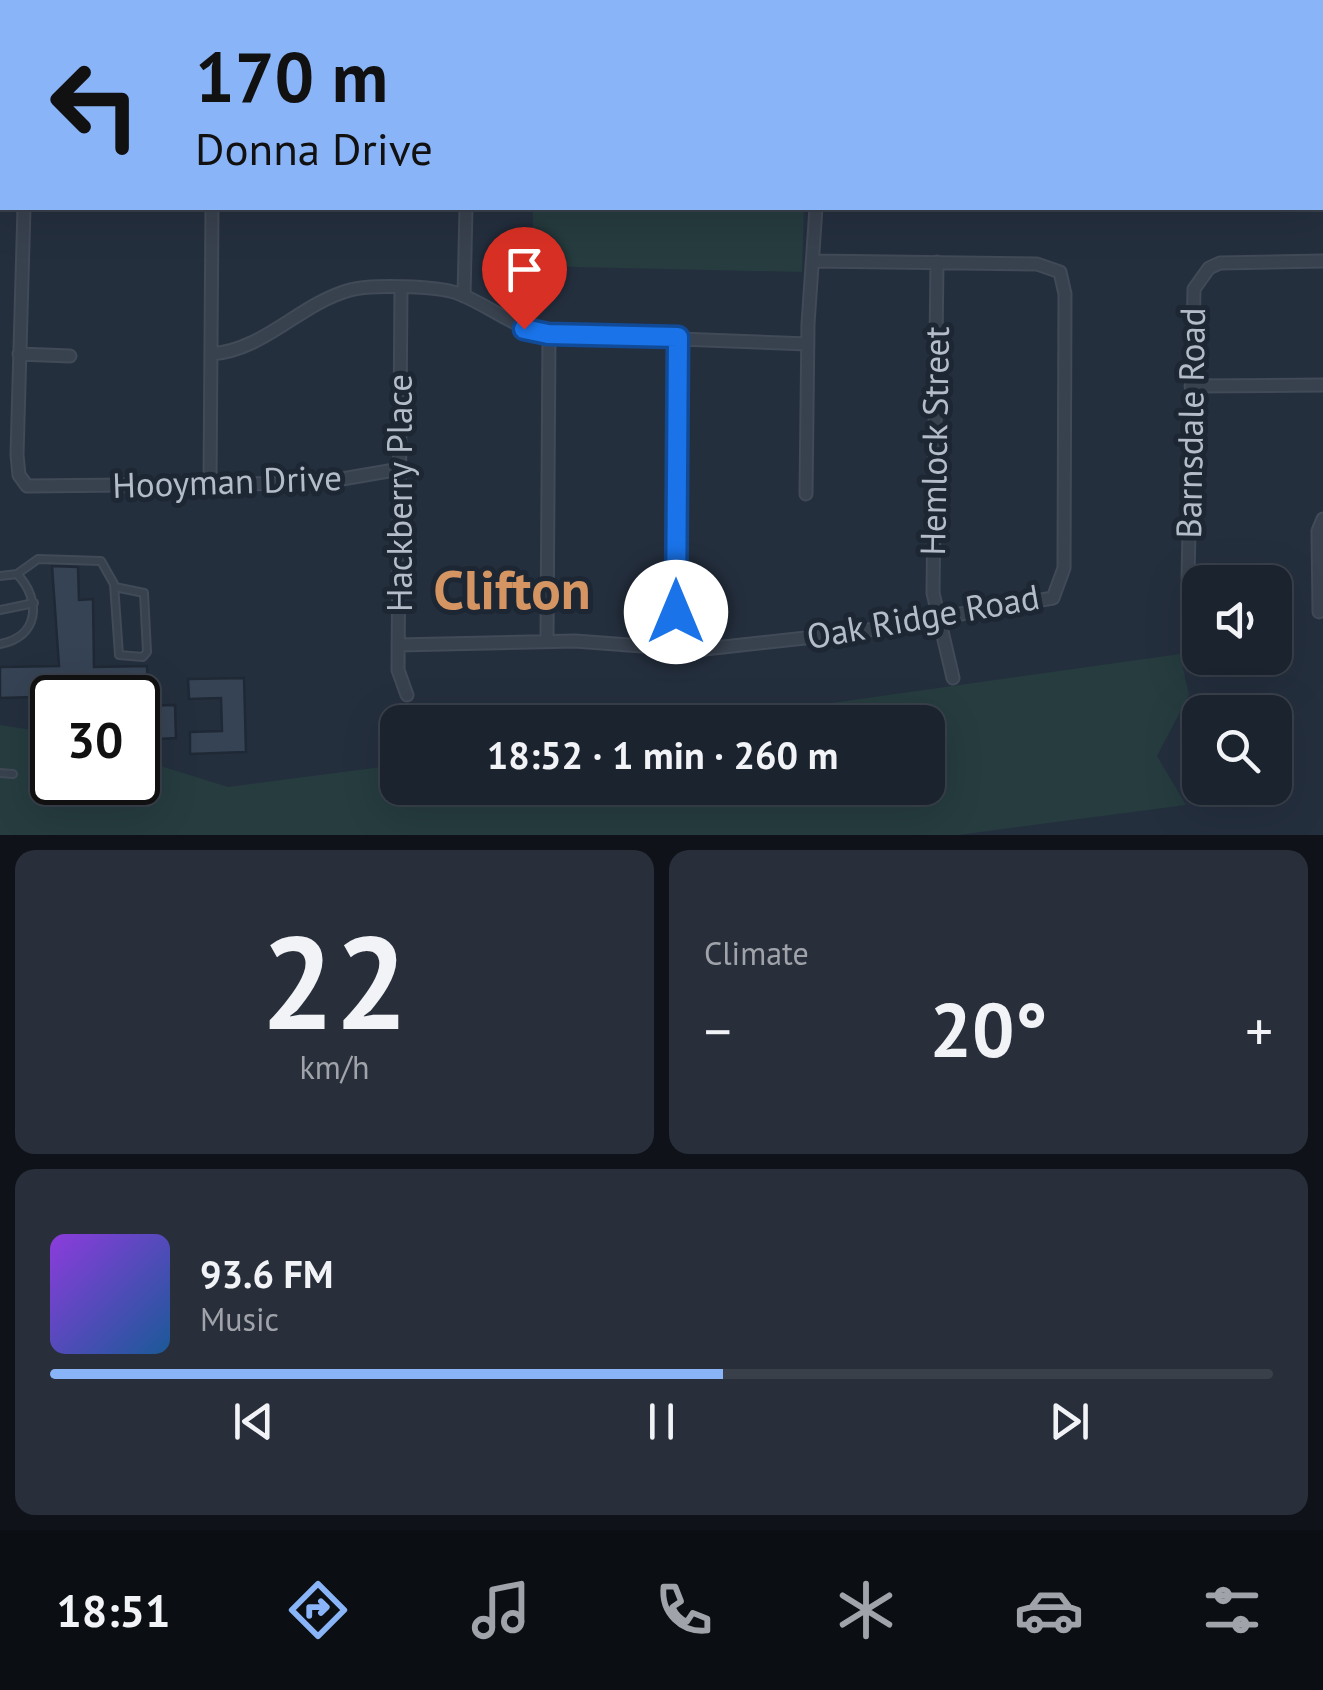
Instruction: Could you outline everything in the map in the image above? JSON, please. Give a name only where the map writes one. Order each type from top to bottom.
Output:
[{"type":"street","points":[[24,210],[19,354],[70,356]]},
{"type":"street","points":[[210,484],[212,210]]},
{"type":"street","points":[[464,296],[466,210]]},
{"type":"street","points":[[806,494],[808,344],[816,210]]},
{"type":"street","name":"Oak Ridge Road","points":[[398,644],[547,640],[676,651],[942,619],[1045,602],[1059,592],[1064,568],[1066,294],[1060,272],[1051,266],[814,261]]},
{"type":"street","name":"Barnsdale Road","points":[[1188,565],[1192,300],[1200,277],[1208,268],[1233,262],[1323,261]]},
{"type":"street","name":"Hemlock Street","points":[[937,262],[933,593],[953,678]]},
{"type":"street","points":[[211,354],[239,352],[354,288],[445,290],[464,296],[524,329],[548,334],[808,344]]},
{"type":"street","name":"Hackberry Place","points":[[401,289],[398,670],[407,696]]},
{"type":"street","points":[[547,640],[548,334]]},
{"type":"street","points":[[676,651],[678,337]]},
{"type":"street","name":"Hooyman Drive","points":[[19,354],[20,475],[27,486],[320,483],[400,469]]},
{"type":"street","points":[[1191,386],[1323,385]]},
{"type":"street","points":[[1319,612],[1318,531],[1323,519]]},
{"type":"lane","points":[[0,576],[16,574],[38,559],[101,561],[114,588],[119,655],[143,657],[148,652],[144,592],[114,588]]},
{"type":"lane","points":[[0,644],[28,630],[34,621],[34,603],[16,574]]},
{"type":"lane","points":[[0,610],[34,603]]},
{"type":"lane","points":[[0,773],[13,774]]},
{"type":"green space","points":[[533,210],[804,210],[802,272],[533,266]]},
{"type":"green space","points":[[1180,654],[1189,695],[1182,695],[1182,708],[1157,756],[1182,798],[1182,805],[1186,805],[958,835],[0,835],[0,725],[30,730],[30,805],[160,805],[160,766],[228,787],[380,767],[380,805],[945,805],[945,705],[817,705]]},
{"type":"building","points":[[52,566],[78,567],[79,600],[93,599],[94,667],[147,666],[147,675],[30,675],[30,697],[0,698],[0,667],[59,666]]},
{"type":"building","points":[[244,678],[246,752],[190,754],[190,732],[222,731],[221,698],[189,699],[188,679]]},
{"type":"building","points":[[160,705],[175,705],[176,738],[160,739]]},
{"type":"district","name":"Clifton","points":[[512,590]]},
{"type":"route","points":[[524,329],[548,334],[678,337],[676,612]]}]
